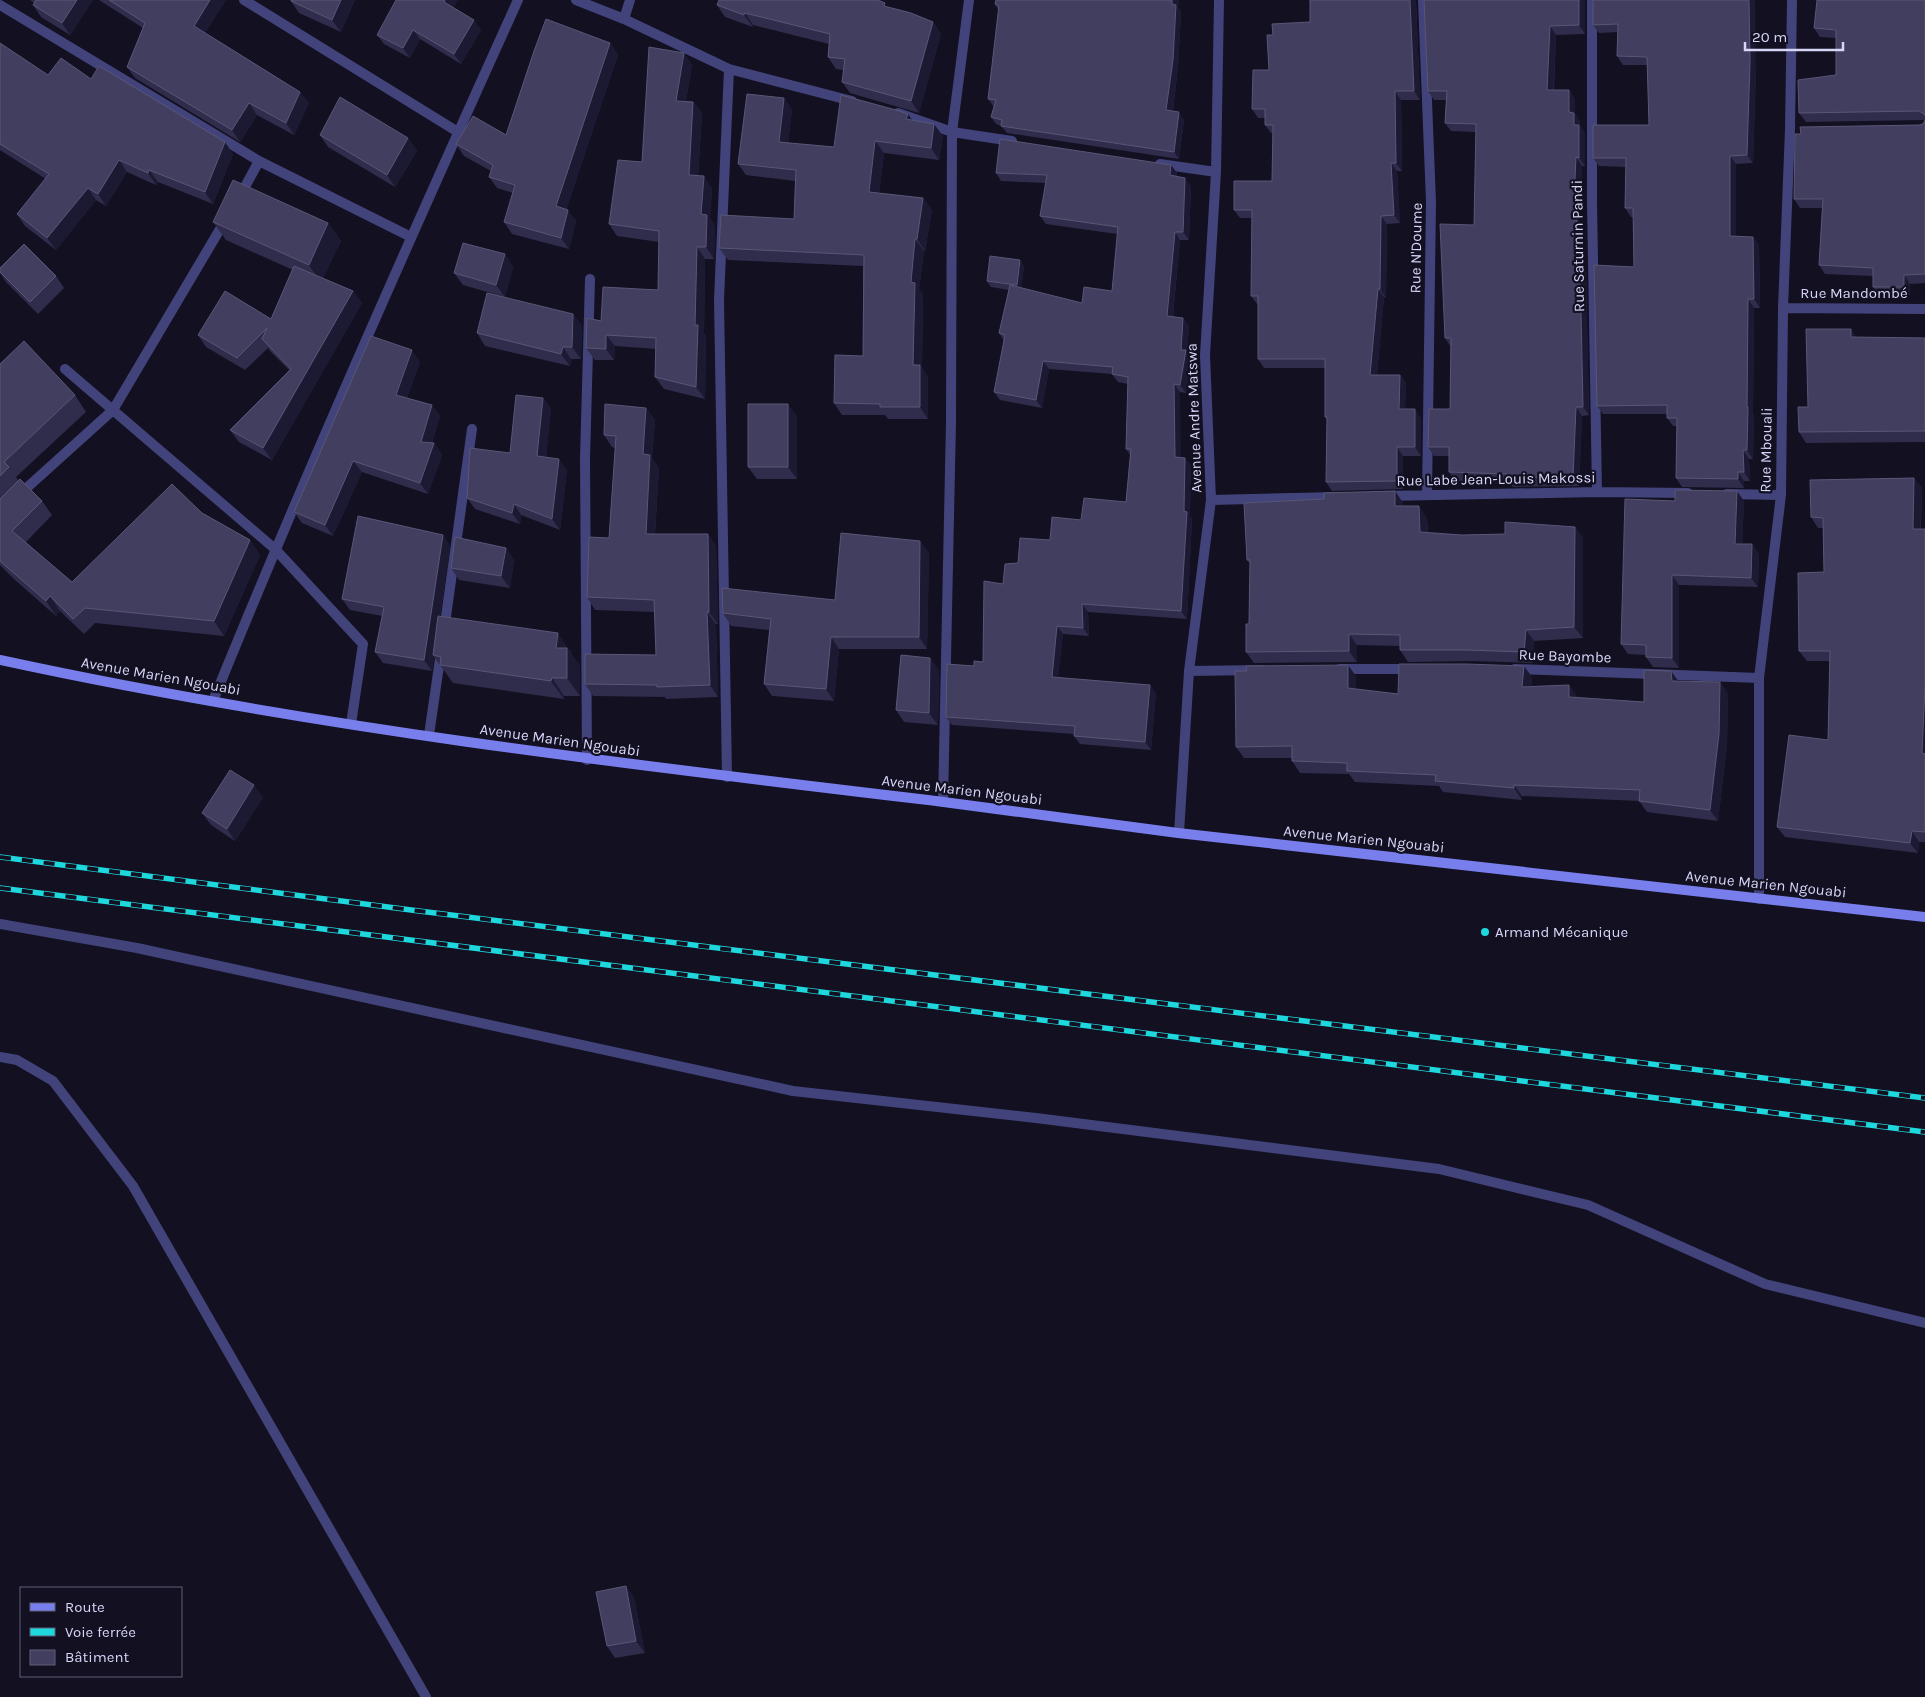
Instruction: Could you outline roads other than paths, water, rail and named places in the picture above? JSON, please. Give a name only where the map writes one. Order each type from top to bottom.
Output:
[{"type":"street","points":[[244,0],[458,132]]},
{"type":"street","points":[[213,701],[274,549],[411,237],[518,0]]},
{"type":"street","points":[[576,0],[624,19],[729,69],[859,103]]},
{"type":"street","points":[[624,19],[630,0]]},
{"type":"street","points":[[942,802],[951,422],[952,132],[969,0]]},
{"type":"street","name":"Avenue Andre Matswa","points":[[1180,833],[1189,671],[1211,500],[1205,355],[1216,172],[1219,0]]},
{"type":"street","name":"Rue N'Doume","points":[[1423,0],[1432,202],[1427,496]]},
{"type":"street","name":"Rue Saturnin Pandi","points":[[1592,0],[1592,202],[1597,492]]},
{"type":"street","name":"Rue Mbouali","points":[[1759,899],[1759,678],[1781,495],[1783,308],[1795,129],[1792,0]]},
{"type":"street","points":[[0,6],[259,161],[411,237]]},
{"type":"street","points":[[726,777],[719,300],[729,69]]},
{"type":"street","points":[[887,110],[952,132],[1021,142]]},
{"type":"street","points":[[0,512],[113,410],[259,161]]},
{"type":"street","points":[[1147,162],[1216,172]]},
{"type":"street","points":[[588,760],[585,458],[590,279]]},
{"type":"street","name":"Rue Mandombé","points":[[1783,308],[1925,309]]},
{"type":"street","points":[[65,369],[274,549],[363,644],[351,724]]},
{"type":"street","points":[[429,735],[461,521],[472,429]]},
{"type":"street","name":"Rue Labe Jean-Louis Makossi","points":[[1378,496],[1597,492],[1694,494]]},
{"type":"street","points":[[1713,494],[1781,495]]},
{"type":"street","points":[[1211,500],[1348,497]]},
{"type":"street","name":"Avenue Marien Ngouabi","points":[[0,660],[106,683],[351,724],[588,760],[942,802],[1180,833],[1925,917]]},
{"type":"street","points":[[1327,670],[1425,668]]},
{"type":"street","name":"Rue Bayombe","points":[[1504,669],[1759,678]]},
{"type":"street","points":[[1189,671],[1268,670]]},
{"type":"street","points":[[0,924],[137,948],[792,1091],[1036,1118],[1439,1169],[1588,1205],[1765,1284],[1925,1323]]},
{"type":"street","points":[[0,1057],[17,1060],[53,1081],[134,1186],[426,1697]]},
{"type":"railway","points":[[0,857],[419,911],[1925,1098]]},
{"type":"railway","points":[[0,888],[1925,1132]]},
{"type":"place","name":"Armand Mécanique","points":[[1485,932]]}]
